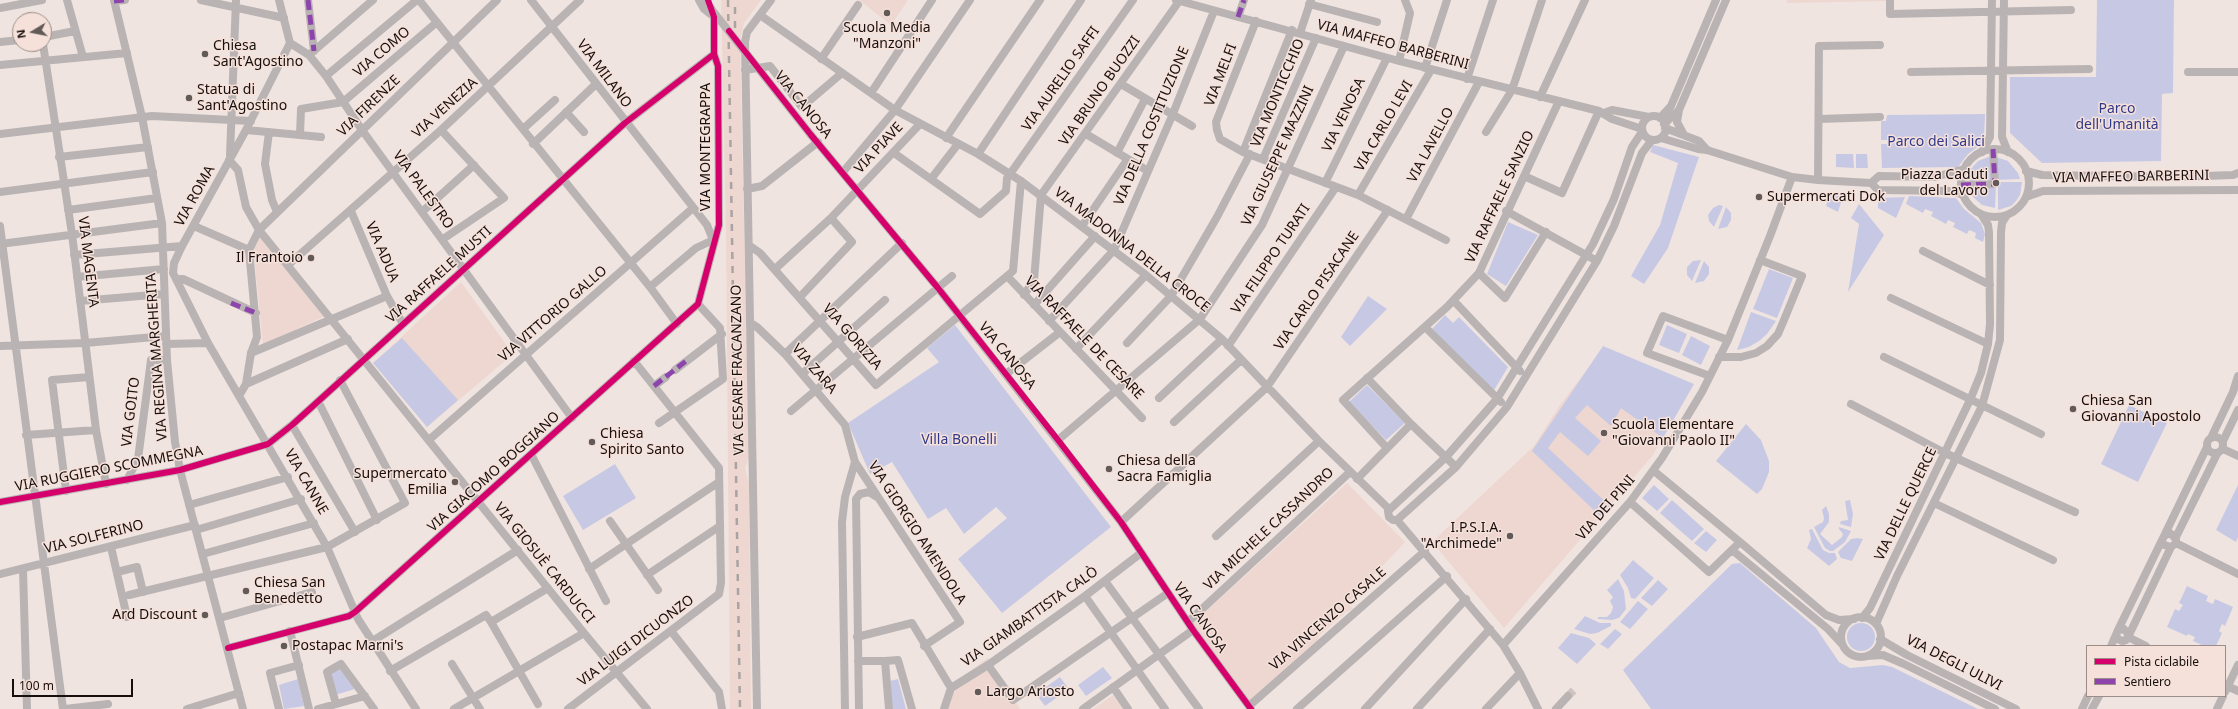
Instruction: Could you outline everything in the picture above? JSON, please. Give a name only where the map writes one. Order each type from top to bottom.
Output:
[{"type":"street","points":[[0,8],[42,0]]},
{"type":"street","points":[[67,0],[83,57]]},
{"type":"street","points":[[114,1],[125,0]]},
{"type":"street","points":[[201,0],[236,4],[284,18]]},
{"type":"street","points":[[279,0],[290,42]]},
{"type":"street","points":[[308,0],[311,53]]},
{"type":"street","points":[[311,53],[373,0]]},
{"type":"street","points":[[326,76],[418,0],[489,85],[533,144],[564,179],[650,287],[677,324]]},
{"type":"street","name":"VIA FIRENZE","points":[[249,250],[259,230],[497,0]]},
{"type":"street","name":"VIA MILANO","points":[[531,0],[625,123],[707,225],[713,240]]},
{"type":"street","name":"VIA VENEZIA","points":[[288,265],[441,130],[580,0]]},
{"type":"street","points":[[699,0],[704,9],[714,17]]},
{"type":"street","name":"VIA CANOSA","points":[[704,0],[811,135],[902,243],[1058,440],[1121,522],[1193,630],[1250,708]]},
{"type":"street","name":"VIA MONTEGRAPPA","points":[[708,0],[714,17],[714,54],[718,66],[718,225],[713,240]]},
{"type":"street","points":[[760,15],[771,0]]},
{"type":"street","points":[[872,93],[932,0]]},
{"type":"street","points":[[843,172],[895,110],[970,0]]},
{"type":"street","points":[[946,138],[1040,0]]},
{"type":"street","points":[[978,154],[1081,0]]},
{"type":"street","name":"VIA AURELIO SAFFI","points":[[931,179],[980,214],[1006,191],[1007,178],[1133,0]]},
{"type":"street","name":"VIA MAFFEO BARBERINI","points":[[1179,0],[1214,11],[1256,21],[1428,69],[1601,112],[1612,119],[1642,130]]},
{"type":"street","name":"VIA BRUNO BUOZZI","points":[[1041,195],[1086,134],[1179,0]]},
{"type":"street","points":[[1238,17],[1244,0]]},
{"type":"street","points":[[1399,61],[1410,13],[1405,0]]},
{"type":"street","name":"VIA CARLO LEVI","points":[[1358,195],[1428,69],[1447,0]]},
{"type":"street","points":[[1467,79],[1493,0]]},
{"type":"street","points":[[1486,132],[1512,90],[1542,0]]},
{"type":"street","points":[[1540,96],[1585,0]]},
{"type":"street","points":[[1399,517],[1456,467],[1507,407],[1597,261],[1616,220],[1642,153],[1656,139],[1716,0]]},
{"type":"street","points":[[1685,136],[1677,122],[1679,110],[1726,0]]},
{"type":"street","points":[[1890,0],[1890,14],[2071,10]]},
{"type":"street","points":[[1982,152],[1990,137],[1992,0]]},
{"type":"street","points":[[2004,0],[2002,137],[2008,152]]},
{"type":"street","name":"VIA REGINA MARGHERITA","points":[[114,1],[142,117],[162,223],[167,360],[175,442],[180,470],[243,709]]},
{"type":"street","points":[[1127,343],[1171,296],[1217,217],[1246,153],[1310,2],[1378,22]]},
{"type":"street","name":"VIA ROMA","points":[[230,159],[236,4]]},
{"type":"street","points":[[821,59],[858,4]]},
{"type":"street","name":"VIA DELLA COSTITUZIONE","points":[[1049,321],[1114,250],[1172,116],[1214,11]]},
{"type":"street","name":"VIA CESARE FRACANZANO","points":[[757,709],[750,246],[747,189],[745,42],[748,32],[760,15]]},
{"type":"street","name":"VIA MADONNA DELLA CROCE","points":[[760,15],[895,110],[978,154],[1021,181],[1114,250],[1200,319],[1222,339],[1357,479],[1392,508],[1400,509],[1399,517],[1425,551],[1503,645],[1520,673],[1538,709]]},
{"type":"street","name":"VIA MELFI","points":[[1246,153],[1220,138],[1216,122],[1256,21]]},
{"type":"street","name":"VIA COMO","points":[[343,102],[437,22]]},
{"type":"street","points":[[52,35],[75,31]]},
{"type":"street","name":"VIA MONTICCHIO","points":[[1263,159],[1316,38]]},
{"type":"street","points":[[0,42],[12,41]]},
{"type":"street","name":"VIA ROMA","points":[[182,246],[251,121],[290,42]]},
{"type":"street","name":"VIA PALESTRO","points":[[290,42],[311,53],[362,130],[423,210],[572,418]]},
{"type":"street","points":[[1818,180],[1820,46],[1880,45]]},
{"type":"street","name":"VIA GIUSEPPE MAZZINI","points":[[1058,440],[1200,319],[1262,225],[1344,46]]},
{"type":"street","name":"VIA MAGENTA","points":[[44,52],[59,158],[72,234],[96,430],[106,484]]},
{"type":"street","points":[[0,65],[127,53]]},
{"type":"street","name":"VIA RAFFAELE MUSTI","points":[[268,444],[292,425],[625,123],[714,54]]},
{"type":"street","name":"VIA VENOSA","points":[[1325,183],[1387,58]]},
{"type":"street","points":[[745,70],[770,66],[802,106],[842,74]]},
{"type":"street","points":[[1911,72],[2089,69]]},
{"type":"street","points":[[2188,72],[2238,72]]},
{"type":"street","name":"VIA LAVELLO","points":[[1406,219],[1479,82]]},
{"type":"street","points":[[533,144],[596,84]]},
{"type":"street","points":[[1121,84],[1172,116],[1192,126]]},
{"type":"street","points":[[1117,153],[1145,99]]},
{"type":"street","points":[[523,129],[555,100]]},
{"type":"street","name":"VIA RAFFAELE SANZIO","points":[[1387,448],[1343,400],[1454,301],[1479,273],[1506,211],[1559,101]]},
{"type":"street","points":[[300,135],[301,109],[343,102]]},
{"type":"street","name":"VIA MAFFEO BARBERINI","points":[[1601,112],[1612,110],[1649,117]]},
{"type":"street","points":[[1663,123],[1679,110]]},
{"type":"street","points":[[566,112],[584,132]]},
{"type":"street","points":[[1524,176],[1562,193],[1601,112]]},
{"type":"street","points":[[0,134],[152,116],[251,121]]},
{"type":"street","points":[[1392,508],[1446,458],[1497,399],[1586,255],[1614,200],[1632,147],[1642,130],[1645,120],[1649,117],[1663,123],[1685,136],[1699,141],[1707,150]]},
{"type":"street","points":[[1819,119],[1880,117]]},
{"type":"street","name":"VIA PIAVE","points":[[775,269],[831,218],[920,124]]},
{"type":"street","points":[[246,130],[321,137]]},
{"type":"street","points":[[441,130],[504,198],[443,239]]},
{"type":"street","points":[[1642,130],[1648,138],[1707,150],[1792,177],[1871,183],[1878,190],[1952,191],[1963,196]]},
{"type":"street","points":[[269,132],[265,164],[272,200],[277,212]]},
{"type":"street","points":[[1086,134],[1127,160],[1148,171]]},
{"type":"street","points":[[747,189],[762,186],[818,142]]},
{"type":"street","points":[[894,153],[931,179],[958,144]]},
{"type":"street","points":[[59,158],[148,147]]},
{"type":"street","points":[[1961,185],[1995,184],[1993,149]]},
{"type":"street","points":[[1993,149],[2008,152],[2022,163],[2026,171],[2028,188],[2026,197],[2021,204],[2007,215],[1994,217],[1981,214],[1973,209],[1963,196],[1961,185],[1964,169],[1968,162],[1982,152],[1993,149]]},
{"type":"street","points":[[1246,153],[1358,195],[1446,240]]},
{"type":"street","name":"VIA GIOSUÈ CARDUCCI","points":[[230,159],[238,170],[246,207],[259,230],[430,439],[584,633],[647,709]]},
{"type":"street","points":[[1082,226],[1127,160]]},
{"type":"street","points":[[423,210],[474,165]]},
{"type":"street","points":[[1871,183],[1879,176],[1935,176],[1964,169]]},
{"type":"street","name":"VIA MAFFEO BARBERINI","points":[[2026,171],[2042,175],[2176,177],[2238,174]]},
{"type":"street","points":[[0,192],[153,172]]},
{"type":"street","name":"VIA DEI PINI","points":[[1503,645],[1630,502],[1654,470],[1710,376],[1728,340],[1792,177]]},
{"type":"street","points":[[960,317],[1008,277],[1013,271],[1021,181]]},
{"type":"street","name":"VIA FILIPPO TURATI","points":[[1228,346],[1336,187]]},
{"type":"street","name":"VIA MAFFEO BARBERINI","points":[[2026,197],[2043,191],[2238,190]]},
{"type":"street","points":[[1024,295],[1034,280],[1041,195]]},
{"type":"street","points":[[68,210],[158,198]]},
{"type":"street","name":"VIA VITTORIO GALLO","points":[[430,439],[693,208]]},
{"type":"street","name":"VIA CARLO PISACANE","points":[[1121,522],[1267,387],[1388,210]]},
{"type":"street","name":"VIA ADUA","points":[[351,211],[387,296],[403,324]]},
{"type":"street","points":[[1506,211],[1597,261]]},
{"type":"street","name":"VIA DELLE QUERCE","points":[[1858,618],[1870,608],[1942,451],[1970,400],[1981,373],[1988,344],[1990,324],[1990,285],[1989,232],[1988,225],[1981,214]]},
{"type":"street","name":"VIA DELLE QUERCE","points":[[1876,624],[1982,406],[2000,340],[2001,232],[2002,223],[2007,215]]},
{"type":"street","points":[[800,297],[852,242],[831,218]]},
{"type":"street","points":[[1,244],[162,223]]},
{"type":"street","points":[[0,226],[1,244],[34,496],[64,709],[108,704]]},
{"type":"street","points":[[194,226],[249,250],[256,313],[257,337],[251,353],[246,384],[239,396]]},
{"type":"street","points":[[1479,273],[1505,298],[1546,232]]},
{"type":"street","points":[[1034,305],[1095,236]]},
{"type":"street","points":[[650,287],[696,248],[713,240]]},
{"type":"street","points":[[659,423],[723,379],[722,334],[720,328],[698,304],[713,240]]},
{"type":"street","points":[[784,354],[902,243]]},
{"type":"street","points":[[74,255],[182,246]]},
{"type":"street","name":"VIA CANNE","points":[[182,246],[174,263],[173,273],[208,344],[301,499],[327,547],[355,612],[372,642],[416,709]]},
{"type":"street","name":"VIA GORIZIA","points":[[750,246],[760,253],[775,269],[876,385],[960,317]]},
{"type":"street","points":[[1923,251],[1990,285]]},
{"type":"street","points":[[1719,357],[1741,357],[1756,353],[1767,346],[1778,334],[1784,320],[1802,276],[1760,260]]},
{"type":"street","points":[[77,277],[164,270]]},
{"type":"street","points":[[1076,348],[1146,275]]},
{"type":"street","points":[[791,411],[952,276]]},
{"type":"street","name":"VIA RAFFAELE DE CESARE","points":[[1008,277],[1142,418]]},
{"type":"street","points":[[176,279],[183,279],[231,303],[256,313]]},
{"type":"street","points":[[80,301],[164,294]]},
{"type":"street","points":[[251,353],[387,296]]},
{"type":"street","points":[[1891,298],[1988,344]]},
{"type":"street","points":[[802,374],[884,300]]},
{"type":"street","points":[[1454,301],[1516,369],[1526,375]]},
{"type":"street","name":"VIA GIACOMO BOGGIANO","points":[[228,648],[349,616],[355,612],[698,304]]},
{"type":"street","points":[[1710,376],[1647,353],[1663,316],[1728,340]]},
{"type":"street","name":"VIA ZARA","points":[[750,323],[757,327],[817,390],[845,425],[850,439]]},
{"type":"street","points":[[1425,327],[1497,399],[1507,407]]},
{"type":"street","points":[[1006,374],[1060,332]]},
{"type":"street","points":[[675,370],[722,334]]},
{"type":"street","points":[[246,384],[348,339]]},
{"type":"street","points":[[1159,398],[1222,339]]},
{"type":"street","points":[[0,346],[166,340],[208,344]]},
{"type":"street","points":[[1884,357],[2041,434]]},
{"type":"street","name":"VIA GOITO","points":[[127,480],[138,459],[151,360],[167,360]]},
{"type":"street","points":[[1174,422],[1241,360]]},
{"type":"street","points":[[634,361],[719,468],[720,526],[647,575]]},
{"type":"street","points":[[2111,645],[2233,392],[2238,376]]},
{"type":"street","points":[[66,491],[52,380],[89,377]]},
{"type":"street","points":[[654,386],[666,377]]},
{"type":"street","points":[[1367,378],[1411,424],[1456,467]]},
{"type":"street","points":[[129,595],[327,547],[405,503],[340,380]]},
{"type":"street","points":[[318,401],[377,520]]},
{"type":"street","name":"VIA DELLE QUERCE","points":[[1851,404],[1942,451]]},
{"type":"street","points":[[2126,640],[2221,448],[2238,410]]},
{"type":"street","points":[[1357,479],[1411,424]]},
{"type":"street","points":[[292,425],[355,532]]},
{"type":"street","points":[[26,435],[58,434],[96,430]]},
{"type":"street","points":[[2211,438],[2216,437],[2221,448],[2238,456]]},
{"type":"street","name":"VIA GIORGIO AMENDOLA","points":[[850,439],[855,462],[960,622],[924,646]]},
{"type":"street","points":[[1216,536],[1319,440]]},
{"type":"street","name":"VIA RUGGIERO SCOMMEGNA","points":[[0,502],[180,470],[268,444]]},
{"type":"street","points":[[2207,447],[2210,452],[2221,448]]},
{"type":"street","points":[[1942,451],[2075,512]]},
{"type":"street","points":[[531,454],[606,601]]},
{"type":"street","points":[[845,709],[842,522],[844,497],[855,462]]},
{"type":"street","points":[[1654,470],[1826,615],[1839,620],[1858,618],[1876,624],[1880,639],[1876,650],[1867,656],[1855,656],[1849,654],[1828,629],[1732,550]]},
{"type":"street","name":"VIA MICHELE CASSANDRO","points":[[1188,622],[1350,472]]},
{"type":"street","points":[[189,504],[288,477]]},
{"type":"street","points":[[589,569],[719,482]]},
{"type":"street","points":[[859,709],[856,499],[860,494],[869,492],[878,498]]},
{"type":"street","name":"VIA SOLFERINO","points":[[0,574],[195,528],[301,499]]},
{"type":"street","points":[[1630,502],[1709,572],[1740,542]]},
{"type":"street","points":[[1934,503],[2053,560]]},
{"type":"street","name":"VIA MADONNA DELLA CROCE","points":[[1392,508],[1389,517],[1393,520],[1399,517]]},
{"type":"street","points":[[610,521],[658,590]]},
{"type":"street","points":[[203,554],[314,523]]},
{"type":"street","name":"VIA LUIGI DICUONZO","points":[[568,709],[719,594],[721,583],[720,526]]},
{"type":"street","points":[[2164,538],[2170,533],[2174,542],[2238,574]]},
{"type":"street","points":[[2164,538],[2164,545],[2174,542]]},
{"type":"street","points":[[112,547],[127,617]]},
{"type":"street","points":[[372,642],[518,550]]},
{"type":"street","name":"VIA VINCENZO CASALE","points":[[1250,708],[1425,551]]},
{"type":"street","name":"VIA GIAMBATTISTA CALÒ","points":[[951,688],[1085,596],[1141,553]]},
{"type":"street","points":[[117,572],[137,567],[143,592]]},
{"type":"street","points":[[22,569],[27,709]]},
{"type":"street","points":[[1297,709],[1447,576]]},
{"type":"street","points":[[1105,580],[1158,655],[1199,709]]},
{"type":"street","points":[[491,622],[548,588]]},
{"type":"street","points":[[220,618],[312,592]]},
{"type":"street","points":[[988,664],[1013,700],[1109,632],[1168,593]]},
{"type":"street","points":[[1085,596],[1109,632],[1165,709]]},
{"type":"street","points":[[1365,709],[1466,599]]},
{"type":"street","points":[[390,671],[486,615],[538,704]]},
{"type":"street","points":[[1842,644],[1842,632],[1844,626],[1858,618]]},
{"type":"street","points":[[857,637],[912,623],[924,646],[951,688],[944,709]]},
{"type":"street","points":[[1417,709],[1490,629]]},
{"type":"street","points":[[1083,709],[1193,630]]},
{"type":"street","points":[[290,631],[309,709]]},
{"type":"street","points":[[671,631],[719,692],[722,709]]},
{"type":"street","points":[[454,709],[584,633]]},
{"type":"street","points":[[2117,633],[2119,640],[2126,640],[2143,645]]},
{"type":"street","name":"VIA DEGLI ULIVI","points":[[1880,639],[1907,655],[2016,709]]},
{"type":"street","name":"VIA DEGLI ULIVI","points":[[1867,656],[1883,655],[1995,709]]},
{"type":"street","points":[[858,661],[898,660],[912,709]]},
{"type":"street","points":[[886,661],[889,709]]},
{"type":"street","points":[[336,704],[327,672],[341,664],[374,709]]},
{"type":"street","points":[[452,664],[480,709]]},
{"type":"street","points":[[279,709],[270,673],[299,665]]},
{"type":"street","points":[[2238,665],[2226,688],[2238,691]]},
{"type":"street","points":[[1486,709],[1520,673]]},
{"type":"street","points":[[1113,687],[1128,709]]},
{"type":"street","points":[[186,709],[239,693]]},
{"type":"street","points":[[318,709],[365,696]]},
{"type":"street","points":[[1556,709],[1568,696]]},
{"type":"street","points":[[2082,709],[2088,697]]},
{"type":"street","points":[[2092,709],[2098,697]]},
{"type":"street","points":[[2217,709],[2223,697]]},
{"type":"street","points":[[839,709],[844,698]]},
{"type":"shaded area","points":[[721,0],[761,0],[744,23],[740,41],[749,457],[745,468],[749,484],[751,709],[730,709],[726,230]]},
{"type":"shaded area","name":"Scuola Media \"Manzoni\"","points":[[859,0],[908,0],[891,25]]},
{"type":"shaded area","points":[[1787,0],[1886,0],[1886,1],[1787,3]]},
{"type":"shaded area","points":[[258,232],[327,315],[263,345],[252,236]]},
{"type":"shaded area","points":[[461,282],[513,354],[427,427],[373,363]]},
{"type":"shaded area","points":[[1592,363],[1694,384],[1653,455],[1504,628],[1432,542],[1534,446],[1560,405]]},
{"type":"shaded area","points":[[1347,483],[1405,542],[1348,603],[1353,609],[1346,612],[1319,636],[1318,640],[1250,701],[1193,623]]},
{"type":"shaded area","points":[[988,658],[1020,709],[943,709],[948,687]]},
{"type":"shaded area","points":[[1113,695],[1123,709],[1093,709]]},
{"type":"green space","name":"Parco dell'Umanità","points":[[2097,0],[2174,0],[2173,93],[2162,94],[2161,161],[2042,163],[2010,133],[2010,77],[2096,77]]},
{"type":"green space","name":"Parco dei Salici","points":[[1985,114],[1984,138],[1982,144],[1968,154],[1958,167],[1882,168],[1881,144],[1887,144],[1887,140],[1881,140],[1881,121],[1886,121],[1887,115]]},
{"type":"green space","points":[[1653,145],[1699,157],[1668,248],[1644,284],[1631,276],[1660,225],[1678,163],[1650,152]]},
{"type":"green space","points":[[1836,154],[1853,154],[1854,168],[1836,167]]},
{"type":"green space","points":[[1856,154],[1867,154],[1868,168],[1856,168]]},
{"type":"green space","points":[[1991,156],[1992,183],[1967,183],[1970,170],[1978,161]]},
{"type":"green space","points":[[1996,157],[2008,161],[2018,173],[2020,179],[1995,180]]},
{"type":"green space","points":[[1998,182],[2022,182],[2020,195],[2016,201],[2011,206],[1998,210]]},
{"type":"green space","points":[[1996,185],[1995,208],[1982,205],[1973,197],[1969,189],[1969,186]]},
{"type":"green space","points":[[1829,195],[1843,196],[1838,212],[1826,206]]},
{"type":"green space","points":[[1909,196],[1956,198],[1964,209],[1981,223],[1985,234],[1983,242],[1975,238],[1976,233],[1969,230],[1967,234],[1953,227],[1955,223],[1948,220],[1946,224],[1931,216],[1933,212],[1925,209],[1923,213],[1906,204]]},
{"type":"green space","points":[[1905,197],[1896,218],[1878,208],[1878,198]]},
{"type":"green space","points":[[1859,204],[1884,235],[1848,292],[1859,224],[1851,218]]},
{"type":"green space","points":[[1719,205],[1723,206],[1714,227],[1709,221],[1708,215],[1713,208]]},
{"type":"green space","points":[[1726,207],[1731,213],[1731,220],[1727,227],[1718,229]]},
{"type":"green space","points":[[1508,222],[1538,235],[1506,286],[1487,274]]},
{"type":"green space","points":[[1701,260],[1692,281],[1687,275],[1687,267],[1693,261]]},
{"type":"green space","points":[[1704,261],[1709,267],[1709,274],[1704,281],[1695,283]]},
{"type":"green space","points":[[1769,269],[1793,278],[1777,318],[1753,309]]},
{"type":"green space","points":[[1368,296],[1387,309],[1350,346],[1341,337]]},
{"type":"green space","points":[[1751,312],[1776,321],[1767,334],[1759,341],[1749,347],[1737,350]]},
{"type":"green space","points":[[1445,315],[1453,323],[1459,317],[1508,367],[1493,392],[1432,329]]},
{"type":"green space","name":"Villa Bonelli","points":[[955,325],[1111,527],[1002,613],[958,559],[1007,518],[996,507],[964,534],[946,508],[928,519],[892,462],[870,474],[848,423],[939,362],[927,348]]},
{"type":"green space","points":[[1667,325],[1687,334],[1679,353],[1659,345]]},
{"type":"green space","points":[[1691,336],[1710,346],[1701,365],[1682,355]]},
{"type":"green space","points":[[402,338],[458,400],[427,427],[373,363]]},
{"type":"green space","name":"Scuola Elementare \"Giovanni Paolo II\"","points":[[1603,346],[1694,384],[1663,438],[1621,408],[1611,426],[1587,405],[1575,418],[1601,441],[1588,456],[1560,432],[1548,448],[1612,508],[1600,516],[1532,451]]},
{"type":"green space","points":[[1367,385],[1405,423],[1386,440],[1349,402]]},
{"type":"green space","points":[[2129,405],[2167,423],[2138,482],[2101,464]]},
{"type":"green space","points":[[1746,424],[1761,440],[1769,461],[1769,472],[1762,489],[1757,494],[1716,461]]},
{"type":"green space","points":[[615,464],[636,498],[583,530],[563,496]]},
{"type":"green space","points":[[1654,485],[1669,499],[1657,511],[1642,498]]},
{"type":"green space","points":[[2238,485],[2238,537],[2236,542],[2216,530]]},
{"type":"green space","points":[[1672,500],[1704,529],[1692,541],[1660,513]]},
{"type":"green space","points":[[1850,500],[1853,514],[1851,527],[1840,524],[1841,521],[1848,520],[1845,501]]},
{"type":"green space","points":[[1826,506],[1829,514],[1829,522],[1820,534],[1832,545],[1842,537],[1843,534],[1839,527],[1851,531],[1845,542],[1833,551],[1825,548],[1814,527],[1823,522],[1824,518],[1822,510]]},
{"type":"green space","points":[[1812,529],[1823,550],[1829,553],[1835,553],[1837,559],[1829,566],[1807,548],[1811,539],[1809,530]]},
{"type":"green space","points":[[1706,531],[1717,540],[1706,552],[1694,543]]},
{"type":"green space","points":[[1851,539],[1863,539],[1852,561],[1841,558],[1838,552]]},
{"type":"green space","points":[[1633,560],[1654,578],[1635,599],[1631,598],[1628,588],[1620,575]]},
{"type":"green space","points":[[1740,563],[1816,628],[1839,662],[1850,668],[1883,665],[1892,667],[1978,709],[1651,709],[1623,670],[1732,564]]},
{"type":"green space","points":[[1618,579],[1624,591],[1626,609],[1619,618],[1612,620],[1598,619],[1598,617],[1607,617],[1611,613],[1613,607],[1610,601],[1613,597],[1607,590]]},
{"type":"green space","points":[[1658,580],[1668,589],[1652,606],[1641,598]]},
{"type":"green space","points":[[2187,586],[2208,596],[2206,601],[2213,604],[2215,599],[2233,607],[2225,626],[2222,624],[2219,631],[2222,633],[2216,645],[2202,645],[2193,641],[2195,637],[2188,634],[2187,636],[2167,627],[2175,609],[2179,611],[2183,605],[2179,603]]},
{"type":"green space","points":[[1638,601],[1648,609],[1630,629],[1620,622]]},
{"type":"green space","points":[[1585,616],[1600,623],[1611,623],[1611,626],[1597,633],[1590,634],[1574,629]]},
{"type":"green space","points":[[1861,623],[1871,627],[1875,637],[1871,647],[1861,651],[1851,647],[1847,637],[1851,627]]},
{"type":"green space","points":[[1615,629],[1622,634],[1608,649],[1600,644]]},
{"type":"green space","points":[[1571,633],[1589,638],[1596,644],[1577,664],[1558,648]]},
{"type":"green space","points":[[1103,667],[1112,678],[1086,696],[1078,685]]},
{"type":"green space","points":[[340,668],[355,689],[335,695],[330,673]]},
{"type":"green space","points":[[1060,677],[1069,689],[1045,706],[1036,694]]},
{"type":"green space","points":[[298,679],[304,706],[284,709],[279,685]]},
{"type":"green space","points":[[898,679],[906,709],[892,709],[890,681]]},
{"type":"tunnel","points":[[1568,696],[1576,688]]},
{"type":"railway","points":[[728,0],[740,709]]},
{"type":"railway","points":[[735,0],[735,28]]},
{"type":"marked path","points":[[114,1],[125,0]]},
{"type":"marked path","points":[[308,0],[314,51]]},
{"type":"marked path","points":[[1238,17],[1244,0]]},
{"type":"marked path","points":[[1961,185],[1995,184],[1993,149]]},
{"type":"marked path","points":[[231,303],[256,313]]},
{"type":"marked path","points":[[654,386],[686,361]]},
{"type":"cycle path","points":[[228,648],[349,616],[355,612],[698,304],[719,225],[718,66],[714,54],[714,17],[708,0]]},
{"type":"cycle path","points":[[729,31],[811,135],[938,288],[1058,440],[1121,522],[1193,630],[1251,709]]},
{"type":"cycle path","points":[[0,502],[180,470],[268,444],[292,425],[625,123],[714,54]]},
{"type":"place","name":"Scuola Media \"Manzoni\"","points":[[887,13]]},
{"type":"place","name":"Chiesa Sant'Agostino","points":[[205,54]]},
{"type":"place","name":"Statua di Sant'Agostino","points":[[189,98]]},
{"type":"place","name":"Piazza Caduti del Lavoro","points":[[1996,183]]},
{"type":"place","name":"Supermercati Dok","points":[[1759,197]]},
{"type":"place","name":"Il Frantoio","points":[[311,258]]},
{"type":"place","name":"Chiesa San Giovanni Apostolo","points":[[2073,409]]},
{"type":"place","name":"Scuola Elementare \"Giovanni Paolo II\"","points":[[1604,433]]},
{"type":"place","name":"Chiesa Spirito Santo","points":[[592,442]]},
{"type":"place","name":"Chiesa della Sacra Famiglia","points":[[1109,469]]},
{"type":"place","name":"Supermercato Emilia","points":[[455,482]]},
{"type":"place","name":"I.P.S.I.A. \"Archimede\"","points":[[1510,536]]},
{"type":"place","name":"Chiesa San Benedetto","points":[[246,591]]},
{"type":"place","name":"Ard Discount","points":[[205,615]]},
{"type":"place","name":"Postapac Marni's","points":[[284,646]]},
{"type":"place","name":"Largo Ariosto","points":[[978,692]]}]
